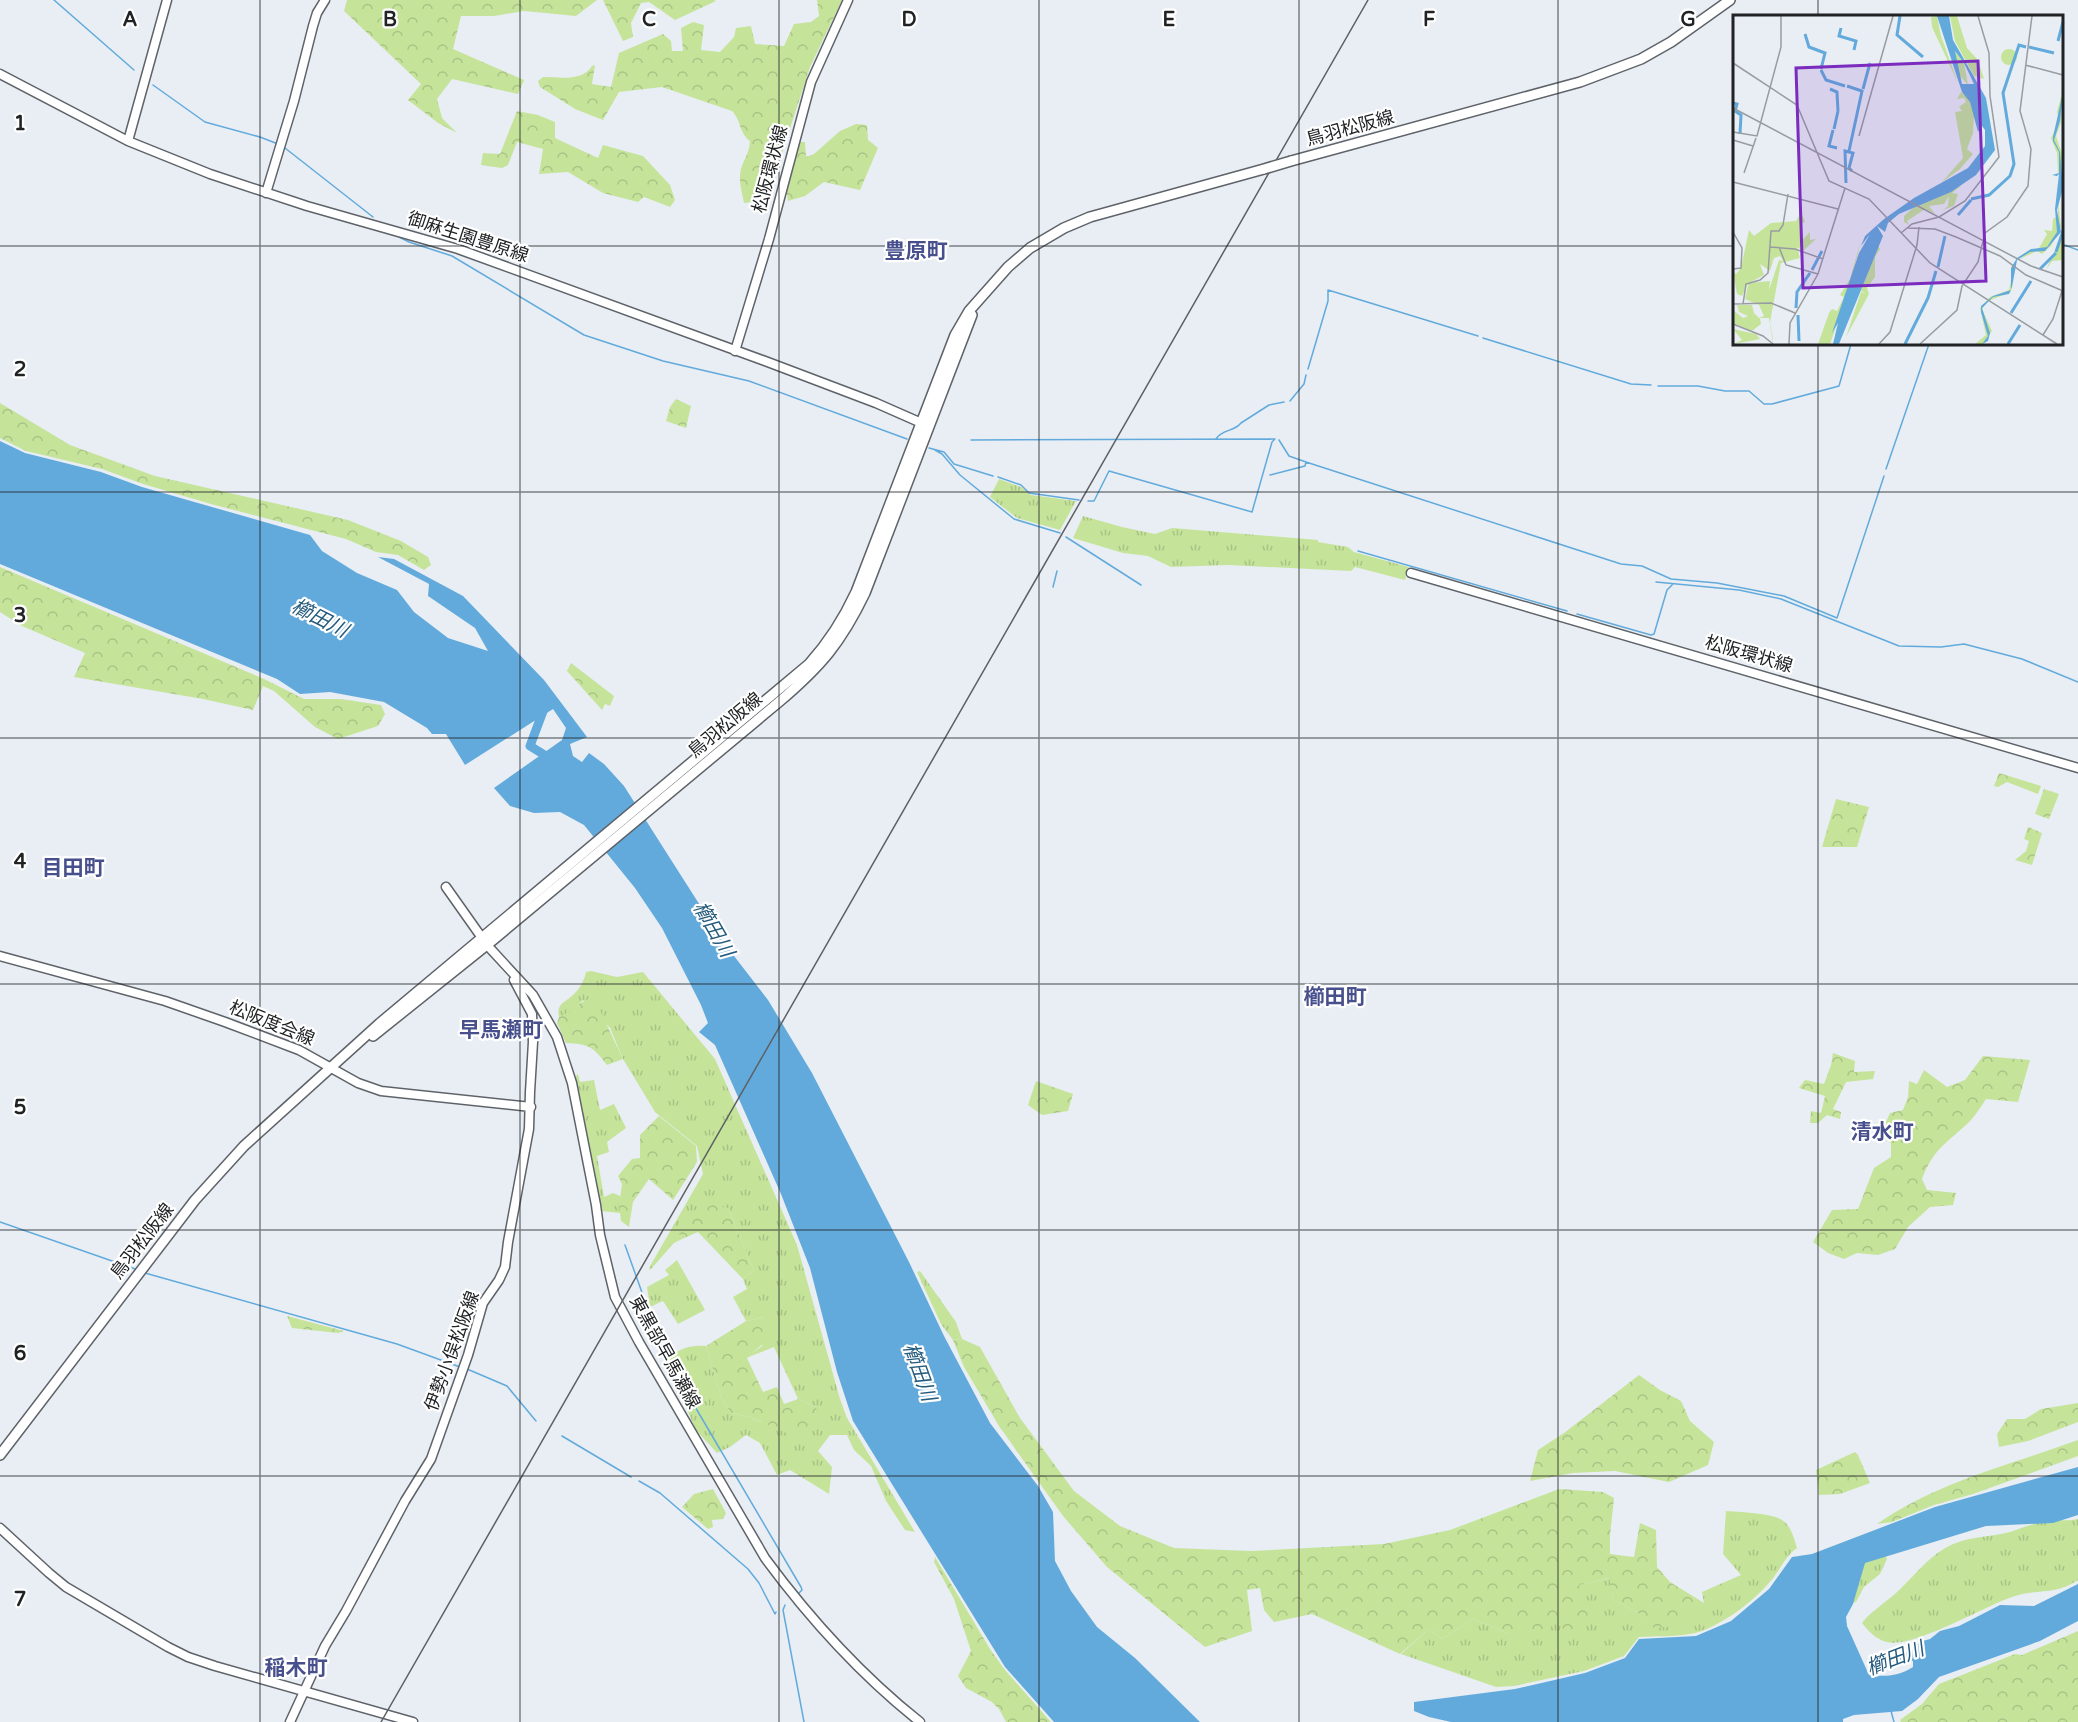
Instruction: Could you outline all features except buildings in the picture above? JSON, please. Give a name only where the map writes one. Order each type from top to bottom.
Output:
[{"type":"main road","points":[[128,141],[167,0]]},
{"type":"main road","points":[[266,193],[313,26],[325,0]]},
{"type":"main road","name":"松阪環状線","points":[[735,351],[769,239],[811,82],[848,0]]},
{"type":"main road","name":"鳥羽松阪線","points":[[0,1455],[195,1200],[233,1157],[331,1067],[390,1023],[658,797],[808,677],[834,648],[865,594],[925,425],[966,328],[985,292],[1024,253],[1045,238],[1075,222],[1580,82],[1641,58],[1671,42],[1730,0]]},
{"type":"main road","name":"御麻生園豊原線","points":[[0,74],[128,141],[210,174],[266,193],[458,249],[735,351],[925,425]]},
{"type":"main road","name":"松阪環状線","points":[[1411,573],[2078,768]]},
{"type":"main road","name":"東黒部早馬瀬線","points":[[446,887],[488,939],[506,967],[538,1001],[562,1050],[576,1102],[600,1234],[619,1306],[771,1566],[796,1600],[836,1645],[891,1699],[920,1722]]},
{"type":"main road","name":"松阪度会線","points":[[0,956],[196,1011],[287,1045],[358,1083],[374,1089],[531,1107]]},
{"type":"main road","name":"伊勢小俣松阪線","points":[[290,1722],[325,1646],[396,1517],[426,1469],[468,1355],[480,1310],[506,1267],[508,1242],[530,1129],[533,1017],[529,1005],[506,967]]},
{"type":"main road","points":[[0,1528],[66,1587],[188,1657],[413,1722]]},
{"type":"green space","points":[[347,0],[597,0],[576,16],[524,11],[494,16],[461,16],[453,49],[524,80],[518,94],[452,79],[437,99],[442,118],[457,133],[438,123],[408,100],[421,84],[344,11]]},
{"type":"green space","points":[[603,0],[716,1],[675,20],[649,2],[641,3],[631,23],[633,37],[623,41]]},
{"type":"green space","points":[[817,0],[842,0],[810,67],[768,196],[755,195],[752,202],[744,203],[740,177],[750,141],[746,138],[732,111],[662,87],[619,92],[603,120],[575,109],[540,87],[538,81],[543,77],[577,77],[595,65],[592,84],[611,87],[619,53],[663,34],[671,41],[672,51],[683,51],[681,28],[693,22],[704,25],[701,50],[720,52],[734,37],[736,28],[751,26],[755,44],[784,46],[794,24],[811,22],[819,16]]},
{"type":"green space","points":[[517,111],[538,115],[555,122],[555,138],[598,158],[603,145],[643,156],[670,185],[675,200],[670,207],[644,197],[638,202],[603,193],[568,172],[539,174],[543,149],[517,142],[508,165],[502,168],[481,165],[483,153],[500,154]]},
{"type":"green space","points":[[856,124],[867,125],[868,140],[878,148],[860,190],[824,182],[805,196],[788,201],[786,188],[797,142],[805,142],[806,157],[814,154],[840,131]]},
{"type":"green space","points":[[676,399],[691,406],[686,428],[666,421],[670,407]]},
{"type":"green space","points":[[0,403],[70,445],[155,476],[348,520],[401,541],[428,557],[431,565],[424,570],[398,555],[376,552],[346,539],[211,504],[102,469],[26,451],[0,438]]},
{"type":"green space","points":[[999,479],[1021,487],[1031,495],[1076,501],[1060,530],[1017,518],[990,497]]},
{"type":"green space","points":[[1083,516],[1155,534],[1172,528],[1318,540],[1318,542],[1348,547],[1354,552],[1409,567],[1405,580],[1355,567],[1351,571],[1228,565],[1171,567],[1148,556],[1123,553],[1073,538]]},
{"type":"green space","points":[[0,567],[264,679],[304,699],[341,699],[381,705],[385,714],[378,726],[338,739],[315,727],[274,691],[263,686],[253,710],[74,677],[85,653],[22,626],[0,612]]},
{"type":"green space","points":[[571,663],[614,696],[610,706],[605,704],[602,710],[567,671]]},
{"type":"green space","points":[[1999,773],[2041,786],[2038,794],[2007,782],[1998,787],[1994,786]]},
{"type":"green space","points":[[2044,789],[2059,794],[2049,819],[2035,814]]},
{"type":"green space","points":[[1836,799],[1869,807],[1857,847],[1822,847]]},
{"type":"green space","points":[[2028,827],[2042,833],[2032,865],[2015,860],[2026,851],[2029,841],[2024,839]]},
{"type":"green space","points":[[586,972],[617,977],[643,972],[715,1059],[797,1245],[847,1418],[915,1532],[905,1530],[886,1501],[871,1466],[854,1450],[847,1435],[830,1435],[818,1451],[832,1467],[829,1494],[790,1470],[777,1475],[760,1443],[746,1435],[717,1453],[695,1429],[679,1389],[666,1366],[677,1352],[693,1346],[706,1346],[721,1397],[731,1413],[761,1422],[816,1407],[798,1399],[774,1347],[746,1358],[762,1346],[764,1317],[746,1321],[733,1297],[747,1289],[743,1279],[754,1271],[728,1208],[679,1234],[682,1239],[674,1243],[650,1270],[649,1268],[703,1174],[697,1146],[655,1112],[623,1059],[610,1028],[583,1000],[569,1014],[559,1017],[560,1006],[578,989]]},
{"type":"green space","points":[[594,998],[623,1059],[607,1065],[590,1047],[566,1043],[557,1023],[559,1017],[584,1001]]},
{"type":"green space","points":[[1833,1053],[1855,1061],[1854,1072],[1875,1071],[1873,1079],[1846,1082],[1833,1109],[1841,1112],[1840,1119],[1827,1115],[1818,1123],[1810,1123],[1811,1111],[1821,1113],[1825,1096],[1799,1088],[1805,1080],[1824,1084]]},
{"type":"green space","points":[[1983,1056],[2030,1060],[2018,1102],[1986,1099],[1969,1122],[1930,1161],[1922,1179],[1927,1190],[1956,1193],[1953,1205],[1930,1207],[1908,1227],[1895,1249],[1878,1255],[1857,1253],[1844,1259],[1828,1253],[1813,1242],[1832,1210],[1858,1209],[1874,1168],[1891,1157],[1891,1143],[1880,1136],[1890,1113],[1903,1110],[1908,1097],[1909,1081],[1917,1084],[1924,1070],[1947,1087],[1965,1080]]},
{"type":"green space","points":[[578,1074],[580,1082],[594,1080],[600,1110],[614,1104],[626,1128],[607,1142],[609,1152],[597,1156],[604,1197],[613,1193],[620,1196],[620,1213],[601,1211],[574,1078]]},
{"type":"green space","points":[[1036,1081],[1073,1094],[1068,1111],[1042,1115],[1028,1105]]},
{"type":"green space","points":[[659,1116],[696,1146],[697,1162],[673,1200],[649,1179],[633,1202],[629,1227],[621,1221],[619,1205],[622,1184],[618,1176],[632,1159],[640,1158],[640,1135]]},
{"type":"green space","points":[[713,1205],[728,1208],[754,1271],[743,1279],[698,1232],[682,1239],[679,1234],[696,1209]]},
{"type":"green space","points":[[677,1260],[705,1310],[678,1324],[663,1301],[650,1307],[647,1287],[669,1275],[665,1270]]},
{"type":"green space","points":[[920,1271],[956,1322],[962,1339],[953,1340],[941,1324],[917,1272]]},
{"type":"green space","points":[[287,1316],[344,1331],[338,1333],[292,1328]]},
{"type":"green space","points":[[764,1317],[777,1331],[747,1358],[763,1392],[777,1387],[784,1404],[798,1399],[816,1407],[818,1418],[805,1429],[789,1434],[750,1417],[731,1413],[721,1397],[706,1346],[746,1321]]},
{"type":"green space","points":[[962,1339],[980,1347],[1020,1418],[1074,1491],[1120,1526],[1174,1548],[1251,1551],[1384,1544],[1450,1530],[1559,1489],[1603,1492],[1614,1498],[1610,1554],[1634,1557],[1640,1523],[1656,1530],[1657,1567],[1670,1582],[1704,1603],[1681,1626],[1654,1628],[1637,1612],[1614,1600],[1609,1578],[1579,1585],[1590,1621],[1570,1635],[1556,1622],[1540,1638],[1509,1634],[1473,1619],[1442,1639],[1429,1629],[1400,1654],[1312,1614],[1274,1622],[1264,1610],[1260,1588],[1247,1590],[1252,1631],[1205,1647],[1107,1567],[1063,1516],[999,1426],[964,1367],[953,1340]]},
{"type":"green space","points":[[1639,1375],[1681,1401],[1690,1421],[1714,1442],[1708,1465],[1669,1482],[1615,1471],[1573,1473],[1530,1481],[1538,1450],[1564,1433]]},
{"type":"green space","points":[[2078,1403],[2078,1422],[2028,1441],[1999,1447],[1997,1434],[2007,1419],[2025,1419],[2041,1409]]},
{"type":"green space","points":[[2078,1440],[2078,1456],[1973,1494],[1934,1505],[1892,1522],[1877,1524],[1900,1509],[1949,1486]]},
{"type":"green space","points":[[1855,1452],[1870,1483],[1840,1494],[1819,1495],[1816,1470]]},
{"type":"green space","points":[[713,1489],[726,1513],[723,1519],[712,1520],[713,1527],[708,1529],[682,1507],[694,1494]]},
{"type":"green space","points":[[1726,1511],[1763,1514],[1782,1520],[1790,1529],[1797,1548],[1772,1580],[1753,1599],[1724,1620],[1704,1630],[1681,1635],[1639,1637],[1624,1656],[1584,1671],[1514,1686],[1496,1687],[1401,1654],[1429,1629],[1442,1639],[1473,1619],[1509,1634],[1578,1585],[1610,1578],[1614,1600],[1637,1612],[1654,1627],[1704,1603],[1702,1592],[1741,1575],[1723,1554]]},
{"type":"green space","points":[[2078,1519],[2078,1580],[2070,1585],[2054,1590],[2021,1594],[1949,1626],[1898,1642],[1887,1642],[1880,1639],[1862,1623],[1931,1558],[1947,1547],[1963,1541],[2003,1534],[2032,1524]]},
{"type":"green space","points":[[1885,1554],[1887,1559],[1880,1574],[1864,1587],[1856,1602],[1843,1606],[1840,1571]]},
{"type":"green space","points":[[935,1557],[990,1649],[1005,1670],[1051,1722],[1006,1722],[992,1702],[966,1688],[958,1676],[971,1651],[954,1599],[934,1562]]},
{"type":"green space","points":[[2078,1631],[2078,1722],[1901,1722],[1900,1720],[1922,1704],[1939,1684],[2015,1654],[2022,1655]]},
{"type":"water","points":[[0,441],[25,453],[101,472],[142,487],[310,535],[322,551],[357,573],[397,590],[414,612],[448,638],[488,651],[475,628],[428,596],[429,584],[378,557],[394,559],[463,596],[544,680],[587,737],[570,744],[573,756],[582,762],[589,753],[604,764],[624,786],[724,943],[768,1000],[812,1073],[990,1423],[1038,1486],[1053,1512],[1055,1561],[1071,1591],[1097,1627],[1135,1658],[1200,1722],[1054,1722],[1005,1667],[853,1421],[837,1372],[810,1268],[781,1194],[715,1045],[699,1032],[708,1023],[662,928],[635,888],[584,825],[560,812],[534,813],[510,806],[494,788],[562,740],[566,728],[553,709],[465,765],[446,734],[432,734],[427,728],[384,702],[330,692],[300,694],[277,679],[0,564]]},
{"type":"water","points":[[2078,1467],[2078,1515],[2053,1523],[1986,1526],[1865,1563],[1853,1604],[1846,1617],[1847,1626],[1869,1675],[1875,1676],[1897,1674],[1913,1667],[1913,1661],[1885,1660],[1913,1649],[1919,1642],[1930,1639],[1940,1631],[1959,1626],[2000,1605],[2034,1606],[2078,1584],[2078,1621],[2040,1641],[1939,1677],[1918,1699],[1902,1711],[1854,1715],[1843,1719],[1843,1722],[1451,1722],[1414,1711],[1414,1702],[1515,1689],[1585,1673],[1625,1658],[1639,1639],[1696,1636],[1731,1621],[1769,1589],[1792,1557],[1812,1554],[1935,1507]]},
{"type":"waterway","points":[[54,0],[134,70]]},
{"type":"waterway","points":[[153,85],[205,122],[278,144]]},
{"type":"waterway","points":[[285,148],[373,217]]},
{"type":"waterway","points":[[399,237],[452,256],[584,335],[663,361],[749,381],[907,439]]},
{"type":"waterway","points":[[2063,244],[2078,250]]},
{"type":"waterway","points":[[1308,369],[1328,301],[1328,290],[1478,336]]},
{"type":"waterway","points":[[1483,338],[1631,384],[1651,385]]},
{"type":"waterway","points":[[1658,386],[1698,386],[1725,391],[1749,391],[1764,404],[1772,404],[1839,386],[1851,345]]},
{"type":"waterway","points":[[1886,469],[1929,345]]},
{"type":"waterway","points":[[1290,401],[1304,384],[1306,375]]},
{"type":"waterway","points":[[1216,439],[1269,405],[1284,402]]},
{"type":"waterway","points":[[971,440],[1275,439]]},
{"type":"waterway","points":[[1088,501],[1094,501],[1109,471],[1252,512],[1274,440]]},
{"type":"waterway","points":[[1279,440],[1289,456],[1306,462]]},
{"type":"waterway","points":[[929,448],[944,452],[954,464],[993,476]]},
{"type":"waterway","points":[[935,450],[942,454],[960,475],[1014,519],[1060,533]]},
{"type":"waterway","points":[[1270,475],[1305,466],[1306,462],[1621,564],[1642,566],[1671,579],[1717,583],[1784,596],[1837,618],[1884,476]]},
{"type":"waterway","points":[[998,477],[1021,485],[1029,493],[1079,500]]},
{"type":"waterway","points":[[1066,537],[1141,585]]},
{"type":"waterway","points":[[1358,551],[1567,611]]},
{"type":"waterway","points":[[1053,587],[1057,571]]},
{"type":"waterway","points":[[1656,582],[1739,590],[1781,599],[1899,646],[1941,647],[1964,644],[2022,659],[2078,682]]},
{"type":"waterway","points":[[1577,614],[1651,635],[1654,634],[1667,590],[1673,584]]},
{"type":"waterway","name":"櫛田川","points":[[545,706],[530,746],[551,759]]},
{"type":"waterway","points":[[0,1222],[138,1270]]},
{"type":"waterway","points":[[625,1245],[664,1354],[801,1587],[802,1590],[798,1594]]},
{"type":"waterway","points":[[145,1273],[397,1344],[460,1367]]},
{"type":"waterway","points":[[467,1369],[507,1386],[536,1421]]},
{"type":"waterway","points":[[562,1436],[631,1477]]},
{"type":"waterway","points":[[639,1481],[660,1493],[748,1569],[759,1583],[775,1614],[776,1612]]},
{"type":"waterway","points":[[785,1605],[783,1610],[804,1722]]},
{"type":"waterway","points":[[1891,1711],[1894,1722]]},
{"type":"railway","points":[[381,1722],[1368,0]]},
{"type":"district","name":"豊原町","points":[[916,251]]},
{"type":"district","name":"目田町","points":[[73,868]]},
{"type":"district","name":"櫛田町","points":[[1335,997]]},
{"type":"district","name":"早馬瀬町","points":[[501,1030]]},
{"type":"district","name":"清水町","points":[[1882,1132]]},
{"type":"district","name":"稲木町","points":[[296,1668]]}]
